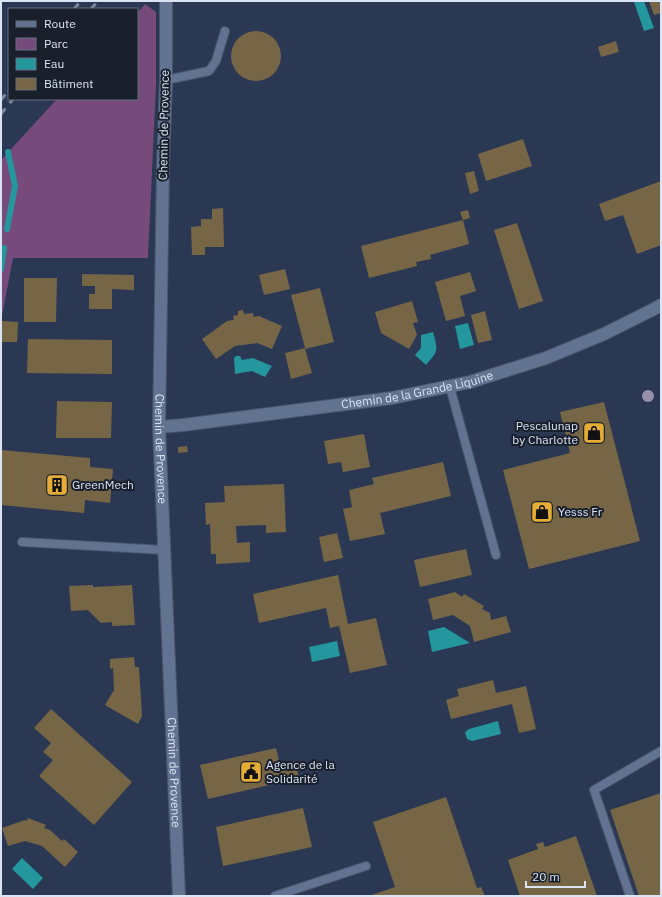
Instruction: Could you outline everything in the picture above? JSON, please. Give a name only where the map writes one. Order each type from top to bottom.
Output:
[{"type":"street","name":"Chemin de Provence","points":[[166,1],[166,80],[163,168],[159,427],[179,896]]},
{"type":"street","name":"Chemin de la Grande Liquine","points":[[159,427],[392,398],[450,388],[546,358],[604,334],[661,305]]},
{"type":"lane","points":[[166,80],[209,71],[216,61],[225,31]]},
{"type":"lane","points":[[450,388],[496,555]]},
{"type":"lane","points":[[22,542],[165,550]]},
{"type":"lane","points":[[630,896],[594,790],[661,751]]},
{"type":"lane","points":[[275,896],[366,866]]},
{"type":"green space","points":[[145,4],[156,12],[156,85],[148,258],[13,258],[1,321],[1,160],[56,100],[138,100],[138,12]]},
{"type":"water","points":[[644,1],[654,28],[644,31],[634,2]]},
{"type":"water","points":[[468,323],[474,345],[460,349],[455,326]]},
{"type":"water","points":[[433,332],[436,350],[426,365],[415,355],[421,348],[421,335]]},
{"type":"water","points":[[236,356],[240,356],[242,360],[253,358],[272,366],[265,377],[252,371],[235,374],[234,358]]},
{"type":"water","points":[[444,627],[470,643],[432,652],[428,631]]},
{"type":"water","points":[[337,641],[340,656],[312,662],[309,647]]},
{"type":"water","points":[[498,721],[501,734],[472,741],[467,739],[465,732],[469,729]]},
{"type":"water","points":[[22,858],[43,878],[33,889],[12,869]]},
{"type":"building","points":[[649,1],[661,1],[661,13],[654,15]]},
{"type":"building","points":[[251,31],[261,31],[274,38],[281,51],[281,61],[274,74],[261,81],[251,81],[242,77],[235,70],[231,61],[231,51],[235,42],[242,35]]},
{"type":"building","points":[[616,41],[619,52],[601,57],[598,47]]},
{"type":"building","points":[[523,139],[532,166],[486,181],[478,154]]},
{"type":"building","points":[[474,171],[479,191],[470,194],[465,173]]},
{"type":"building","points":[[661,181],[661,245],[637,254],[623,215],[605,221],[599,204]]},
{"type":"building","points":[[223,208],[224,247],[205,247],[205,255],[192,255],[191,227],[201,226],[201,219],[212,219],[212,209]]},
{"type":"building","points":[[468,210],[470,218],[463,220],[460,212]]},
{"type":"building","points":[[463,220],[469,244],[430,255],[431,259],[416,262],[417,266],[369,278],[361,246]]},
{"type":"building","points":[[517,223],[543,301],[519,309],[494,230]]},
{"type":"building","points":[[285,269],[290,289],[264,295],[259,275]]},
{"type":"building","points":[[470,272],[476,291],[460,296],[465,316],[446,321],[435,282]]},
{"type":"building","points":[[82,274],[134,275],[134,290],[112,289],[112,309],[89,309],[89,294],[95,294],[95,286],[82,286]]},
{"type":"building","points":[[24,278],[57,278],[56,322],[24,322]]},
{"type":"building","points":[[320,288],[334,342],[305,349],[312,373],[291,379],[285,353],[305,348],[291,295]]},
{"type":"building","points":[[412,301],[418,322],[413,323],[417,335],[409,349],[381,333],[375,312]]},
{"type":"building","points":[[243,310],[244,314],[253,313],[254,317],[259,316],[282,326],[272,349],[257,343],[235,346],[216,359],[202,339],[227,321],[234,320],[233,316],[238,315],[238,311]]},
{"type":"building","points":[[485,311],[492,340],[478,343],[471,315]]},
{"type":"building","points":[[1,321],[18,322],[17,342],[1,342]]},
{"type":"building","points":[[28,339],[112,340],[112,374],[27,373]]},
{"type":"building","points":[[57,401],[112,402],[111,438],[56,438]]},
{"type":"building","points":[[604,402],[640,541],[529,569],[503,470],[570,453],[560,412]]},
{"type":"building","points":[[364,434],[370,467],[343,472],[341,462],[328,464],[324,441]]},
{"type":"building","points":[[187,446],[188,452],[178,453],[178,447]]},
{"type":"building","name":"GreenMech","points":[[1,450],[90,458],[90,467],[113,469],[110,503],[85,500],[84,513],[1,505]]},
{"type":"building","points":[[443,462],[451,496],[380,513],[385,534],[350,541],[343,509],[352,507],[349,490],[374,484],[372,478]]},
{"type":"building","points":[[284,484],[286,532],[266,533],[266,525],[236,526],[237,543],[250,542],[250,562],[216,564],[216,554],[211,554],[210,524],[206,525],[205,503],[225,502],[224,486]]},
{"type":"building","points":[[337,533],[343,558],[324,562],[319,537]]},
{"type":"building","points":[[466,549],[472,575],[420,587],[414,560]]},
{"type":"building","points":[[338,575],[348,624],[376,618],[387,665],[350,673],[339,626],[330,628],[326,608],[259,623],[253,594]]},
{"type":"building","points":[[93,585],[93,587],[132,585],[135,625],[112,626],[112,622],[101,623],[88,610],[71,611],[69,586]]},
{"type":"building","points":[[455,592],[462,597],[464,594],[484,606],[482,609],[490,613],[491,620],[506,616],[511,632],[474,642],[470,626],[453,615],[433,620],[428,599]]},
{"type":"building","points":[[134,657],[135,667],[139,667],[142,716],[138,724],[105,705],[114,690],[113,668],[110,669],[110,659]]},
{"type":"building","points":[[493,680],[496,693],[526,686],[536,729],[519,733],[512,704],[451,719],[446,700],[459,696],[457,689]]},
{"type":"building","points":[[51,709],[132,782],[94,825],[39,776],[53,760],[43,752],[51,743],[34,728]]},
{"type":"building","points":[[276,748],[280,765],[295,761],[299,778],[208,799],[200,765]]},
{"type":"building","points":[[661,793],[661,896],[639,896],[610,810]]},
{"type":"building","points":[[446,797],[477,888],[481,887],[485,896],[369,896],[395,887],[373,822]]},
{"type":"building","points":[[303,808],[312,847],[223,866],[216,827]]},
{"type":"building","points":[[28,818],[46,825],[44,828],[50,830],[62,841],[64,839],[78,852],[65,867],[42,846],[25,841],[8,846],[2,828],[25,820],[27,821]]},
{"type":"building","points":[[576,836],[597,896],[520,896],[508,860],[538,849],[536,844],[543,842],[545,847]]},
{"type":"waterway","points":[[7,229],[15,186],[8,152]]},
{"type":"waterway","points":[[1,269],[4,248]]},
{"type":"railway","points":[[75,8],[81,1]]},
{"type":"railway","points":[[92,8],[98,1]]},
{"type":"railway","points":[[1,100],[8,91]]},
{"type":"railway","points":[[1,114],[12,100]]},
{"type":"place","name":"Pescalunap by Charlotte","points":[[594,433]]},
{"type":"place","name":"GreenMech","points":[[57,485]]},
{"type":"place","name":"Yesss Fr","points":[[542,512]]},
{"type":"place","name":"Agence de la Solidarité","points":[[251,772]]}]
